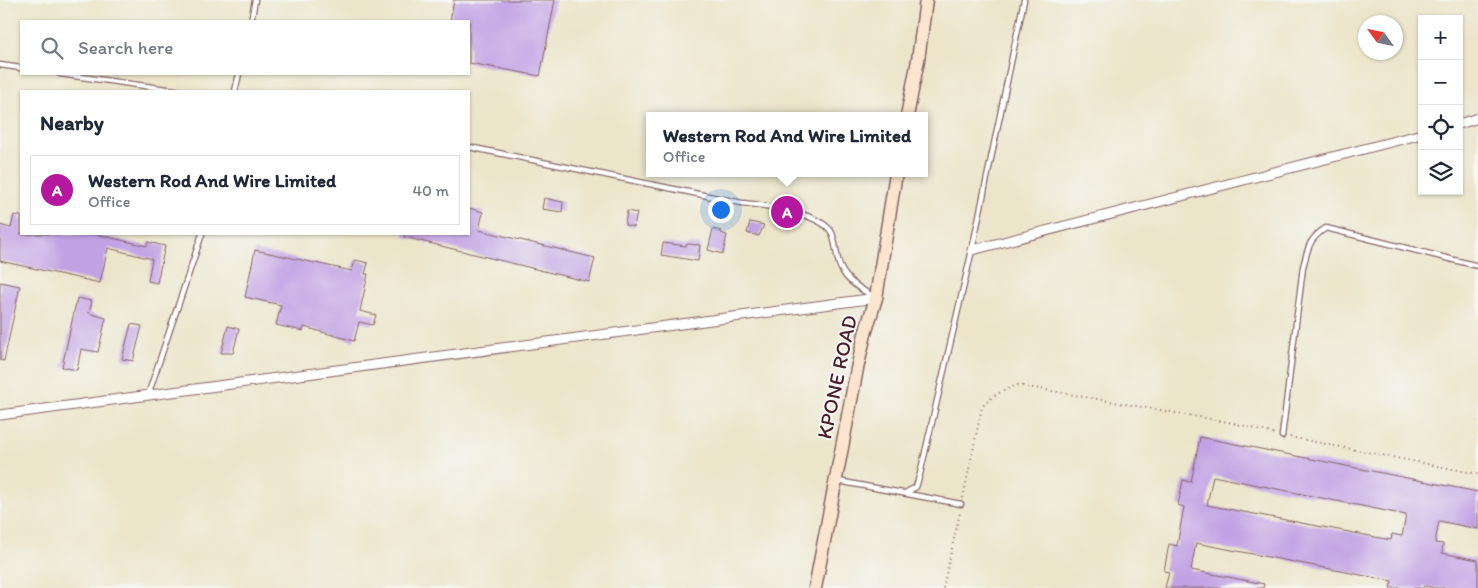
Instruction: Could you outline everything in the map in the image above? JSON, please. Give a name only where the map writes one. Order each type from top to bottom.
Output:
[{"type":"main road","points":[[907,112],[918,60],[926,0]]},
{"type":"main road","name":"KPONE ROAD","points":[[815,588],[859,360],[876,298],[895,177]]},
{"type":"street","points":[[1463,123],[1478,118]]},
{"type":"street","points":[[972,250],[1418,135]]},
{"type":"street","points":[[0,415],[876,298]]},
{"type":"lane","points":[[251,20],[255,0]]},
{"type":"lane","points":[[905,493],[916,487],[920,474],[972,250],[1024,0]]},
{"type":"lane","points":[[0,65],[20,68]]},
{"type":"lane","points":[[67,75],[174,90]]},
{"type":"lane","points":[[235,90],[239,75]]},
{"type":"lane","points":[[470,147],[742,203],[764,205],[813,218],[823,224],[832,234],[842,273],[859,288],[876,298]]},
{"type":"lane","points":[[1282,436],[1303,267],[1309,246],[1315,234],[1326,228],[1478,266]]},
{"type":"lane","points":[[148,395],[202,235]]},
{"type":"lane","points":[[836,481],[962,504]]},
{"type":"path","points":[[943,588],[982,407],[991,397],[1018,385],[1233,423],[1282,436],[1478,474]]},
{"type":"building","points":[[454,0],[555,0],[540,76],[470,63],[470,20],[450,20]]},
{"type":"building","points":[[544,198],[563,202],[562,212],[542,209]]},
{"type":"building","points":[[470,208],[483,212],[479,230],[595,258],[589,282],[404,237],[404,235],[470,235]]},
{"type":"building","points":[[627,211],[637,213],[634,227],[625,225]]},
{"type":"building","points":[[14,215],[20,216],[20,235],[99,235],[147,246],[148,242],[165,246],[157,283],[148,281],[152,259],[108,248],[100,283],[0,261],[0,225],[11,228]]},
{"type":"building","points":[[750,222],[764,225],[759,236],[747,233]]},
{"type":"building","points":[[713,229],[727,235],[723,254],[708,250]]},
{"type":"building","points":[[663,243],[686,246],[687,244],[700,245],[698,261],[661,255]]},
{"type":"building","points":[[255,250],[352,271],[355,260],[368,263],[365,274],[368,274],[360,311],[376,315],[373,325],[359,322],[354,341],[304,327],[303,331],[276,325],[281,305],[245,297]]},
{"type":"building","points":[[0,282],[20,286],[4,361],[0,360]]},
{"type":"building","points":[[77,298],[92,301],[89,313],[106,318],[98,352],[81,349],[77,370],[62,367]]},
{"type":"building","points":[[131,324],[142,326],[133,361],[122,359]]},
{"type":"building","points":[[228,326],[239,329],[233,353],[221,353]]},
{"type":"building","points":[[1200,437],[1478,492],[1478,529],[1439,521],[1435,543],[1443,544],[1442,553],[1478,560],[1478,588],[1434,588],[1424,586],[1423,588],[1390,588],[1392,581],[1196,543],[1191,570],[1264,584],[1263,588],[1165,588],[1169,572],[1164,571],[1169,544],[1177,546],[1184,507],[1178,505],[1183,480],[1191,482]],"holes":[[[1213,476],[1406,515],[1402,536],[1392,534],[1391,540],[1207,505]]]},
{"type":"place","name":"Western Rod And Wire Limited","points":[[787,212]]}]
